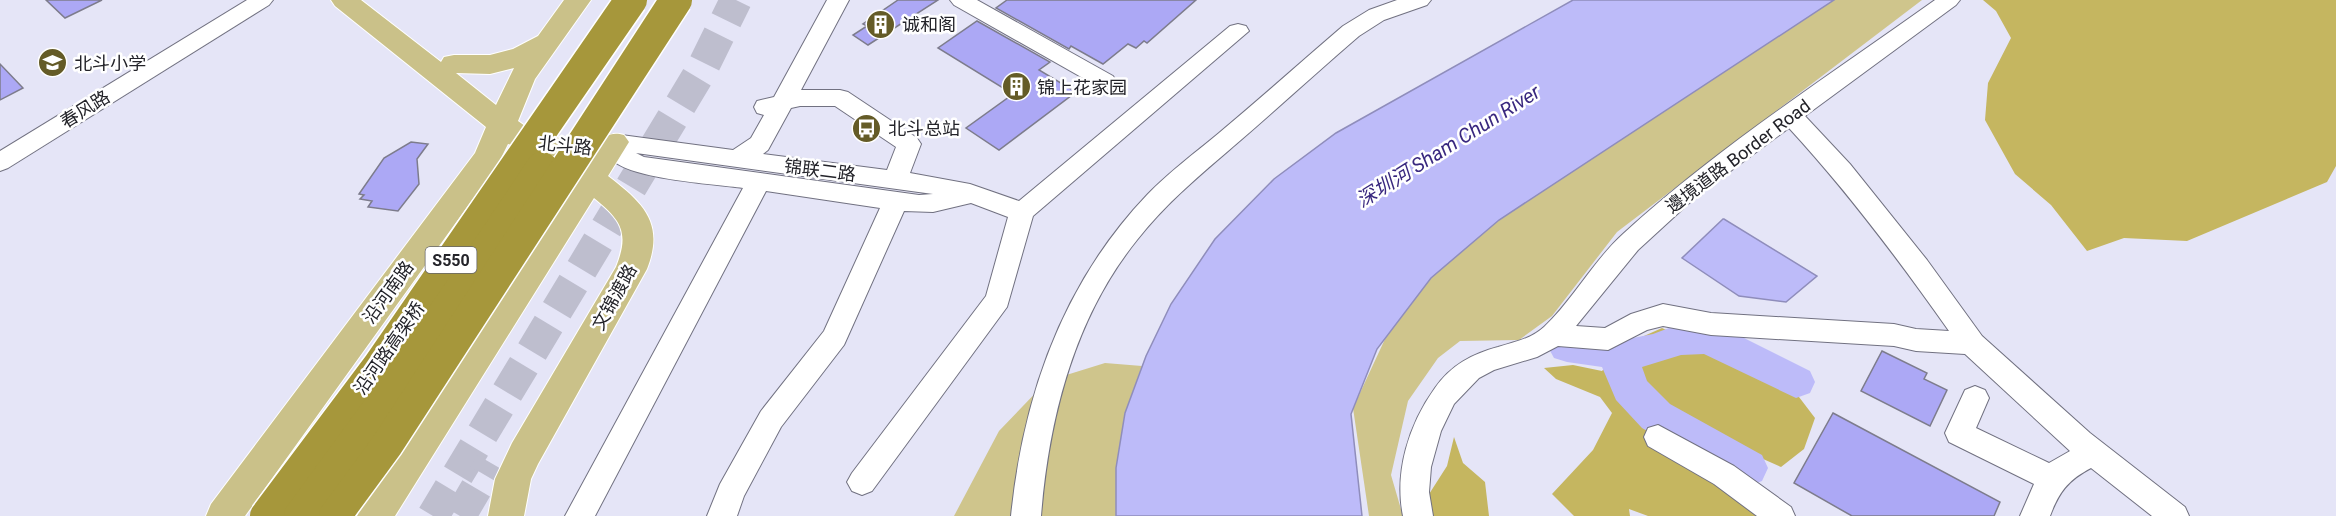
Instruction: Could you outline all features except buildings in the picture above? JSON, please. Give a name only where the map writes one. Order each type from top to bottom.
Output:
[{"type":"highway","name":"沿河路高架桥","points":[[266,516],[379,365],[631,0]]},
{"type":"highway","name":"沿河路高架桥","points":[[300,516],[405,372],[656,0]]},
{"type":"highway","points":[[335,516],[387,445],[676,0]]},
{"type":"main road","name":"北斗路","points":[[344,0],[508,118],[605,130],[614,136],[615,142]]},
{"type":"main road","name":"北斗路","points":[[372,0],[454,64],[508,118]]},
{"type":"main road","name":"沿河南路","points":[[224,516],[488,156],[508,118],[522,77],[578,0]]},
{"type":"main road","points":[[454,64],[485,66],[500,63],[524,55],[547,41]]},
{"type":"main road","name":"文锦渡路","points":[[506,516],[513,479],[525,453],[631,269],[640,244],[639,231],[634,219],[627,210],[591,180],[575,172],[521,164],[510,159],[501,151],[501,140],[508,118]]},
{"type":"main road","points":[[375,516],[615,142]]},
{"type":"street","name":"春风路","points":[[0,147],[241,0]]},
{"type":"street","name":"春风路","points":[[0,162],[262,0]]},
{"type":"street","points":[[773,105],[825,0]]},
{"type":"street","points":[[736,159],[773,105],[838,0]]},
{"type":"street","points":[[961,0],[1105,81]]},
{"type":"street","points":[[1026,516],[1028,489],[1040,424],[1059,358],[1084,301],[1116,250],[1155,202],[1351,31],[1370,17],[1389,8],[1420,0]]},
{"type":"street","name":"邊境道路 Border Road","points":[[1418,516],[1413,485],[1424,433],[1446,393],[1466,372],[1485,362],[1538,346],[1552,335],[1629,243],[1689,189],[1949,0]]},
{"type":"street","points":[[862,482],[998,300],[1022,212],[1238,31]]},
{"type":"street","points":[[722,516],[730,493],[771,418],[835,337],[896,190],[909,144],[840,98],[800,98],[773,105]]},
{"type":"street","points":[[1791,115],[1842,170],[1918,267],[1972,344],[2094,453],[2174,516]]},
{"type":"street","points":[[615,142],[623,158],[639,165],[759,182],[896,190]]},
{"type":"street","name":"锦联二路","points":[[615,142],[736,159],[896,190],[970,193],[1022,212]]},
{"type":"street","points":[[580,516],[759,182]]},
{"type":"street","points":[[1552,335],[1608,339],[1640,321],[1663,315],[1711,324],[1894,335],[1916,340],[1972,344]]},
{"type":"street","points":[[1975,398],[1959,433],[2052,479]]},
{"type":"street","points":[[1658,437],[1724,474],[1780,516]]},
{"type":"street","points":[[2035,516],[2047,483],[2062,469],[2094,453]]},
{"type":"shaded area","points":[[1818,0],[1922,0],[1617,232],[1552,316],[1519,340],[1460,341],[1438,358],[1408,401],[1391,475],[1403,516],[1369,516],[1353,408],[1405,296],[1483,226]]},
{"type":"shaded area","points":[[1983,0],[2336,0],[2336,166],[2327,182],[2187,241],[2124,238],[2087,251],[2051,205],[2015,174],[1985,120],[1988,83],[2011,38],[1996,11]]},
{"type":"shaded area","points":[[1662,328],[1730,359],[1799,397],[1815,418],[1804,449],[1781,467],[1691,427],[1670,436],[1765,494],[1768,516],[1648,516],[1629,509],[1630,516],[1574,516],[1552,494],[1593,450],[1612,413],[1600,397],[1556,379],[1544,368],[1573,365],[1602,371],[1626,344]]},
{"type":"shaded area","points":[[1105,363],[1142,366],[1125,413],[1116,468],[1116,516],[954,516],[999,431],[1047,381]]},
{"type":"shaded area","points":[[1454,437],[1463,463],[1485,482],[1489,516],[1430,516],[1424,502],[1447,466]]},
{"type":"water","name":"深圳河 Sham Chun River","points":[[1573,0],[1834,0],[1499,220],[1431,278],[1377,349],[1351,414],[1362,516],[1116,516],[1116,468],[1125,413],[1146,356],[1171,304],[1215,239],[1274,179],[1336,133]]},
{"type":"water","points":[[1723,219],[1817,276],[1786,302],[1739,296],[1682,258]]},
{"type":"waterway","points":[[1614,353],[1628,355],[1660,348],[1677,340],[1704,339],[1717,342],[1796,382]]},
{"type":"waterway","points":[[1567,347],[1614,353]]},
{"type":"waterway","points":[[1614,353],[1625,371],[1630,389],[1656,416],[1748,468]]},
{"type":"tunnel","points":[[433,516],[702,69],[736,0]]},
{"type":"tunnel","points":[[460,516],[491,463]]},
{"type":"place","name":"诚和阁","points":[[881,24]]},
{"type":"place","name":"北斗小学","points":[[53,63]]},
{"type":"place","name":"锦上花家园","points":[[1016,87]]},
{"type":"place","name":"北斗总站","points":[[867,128]]}]
